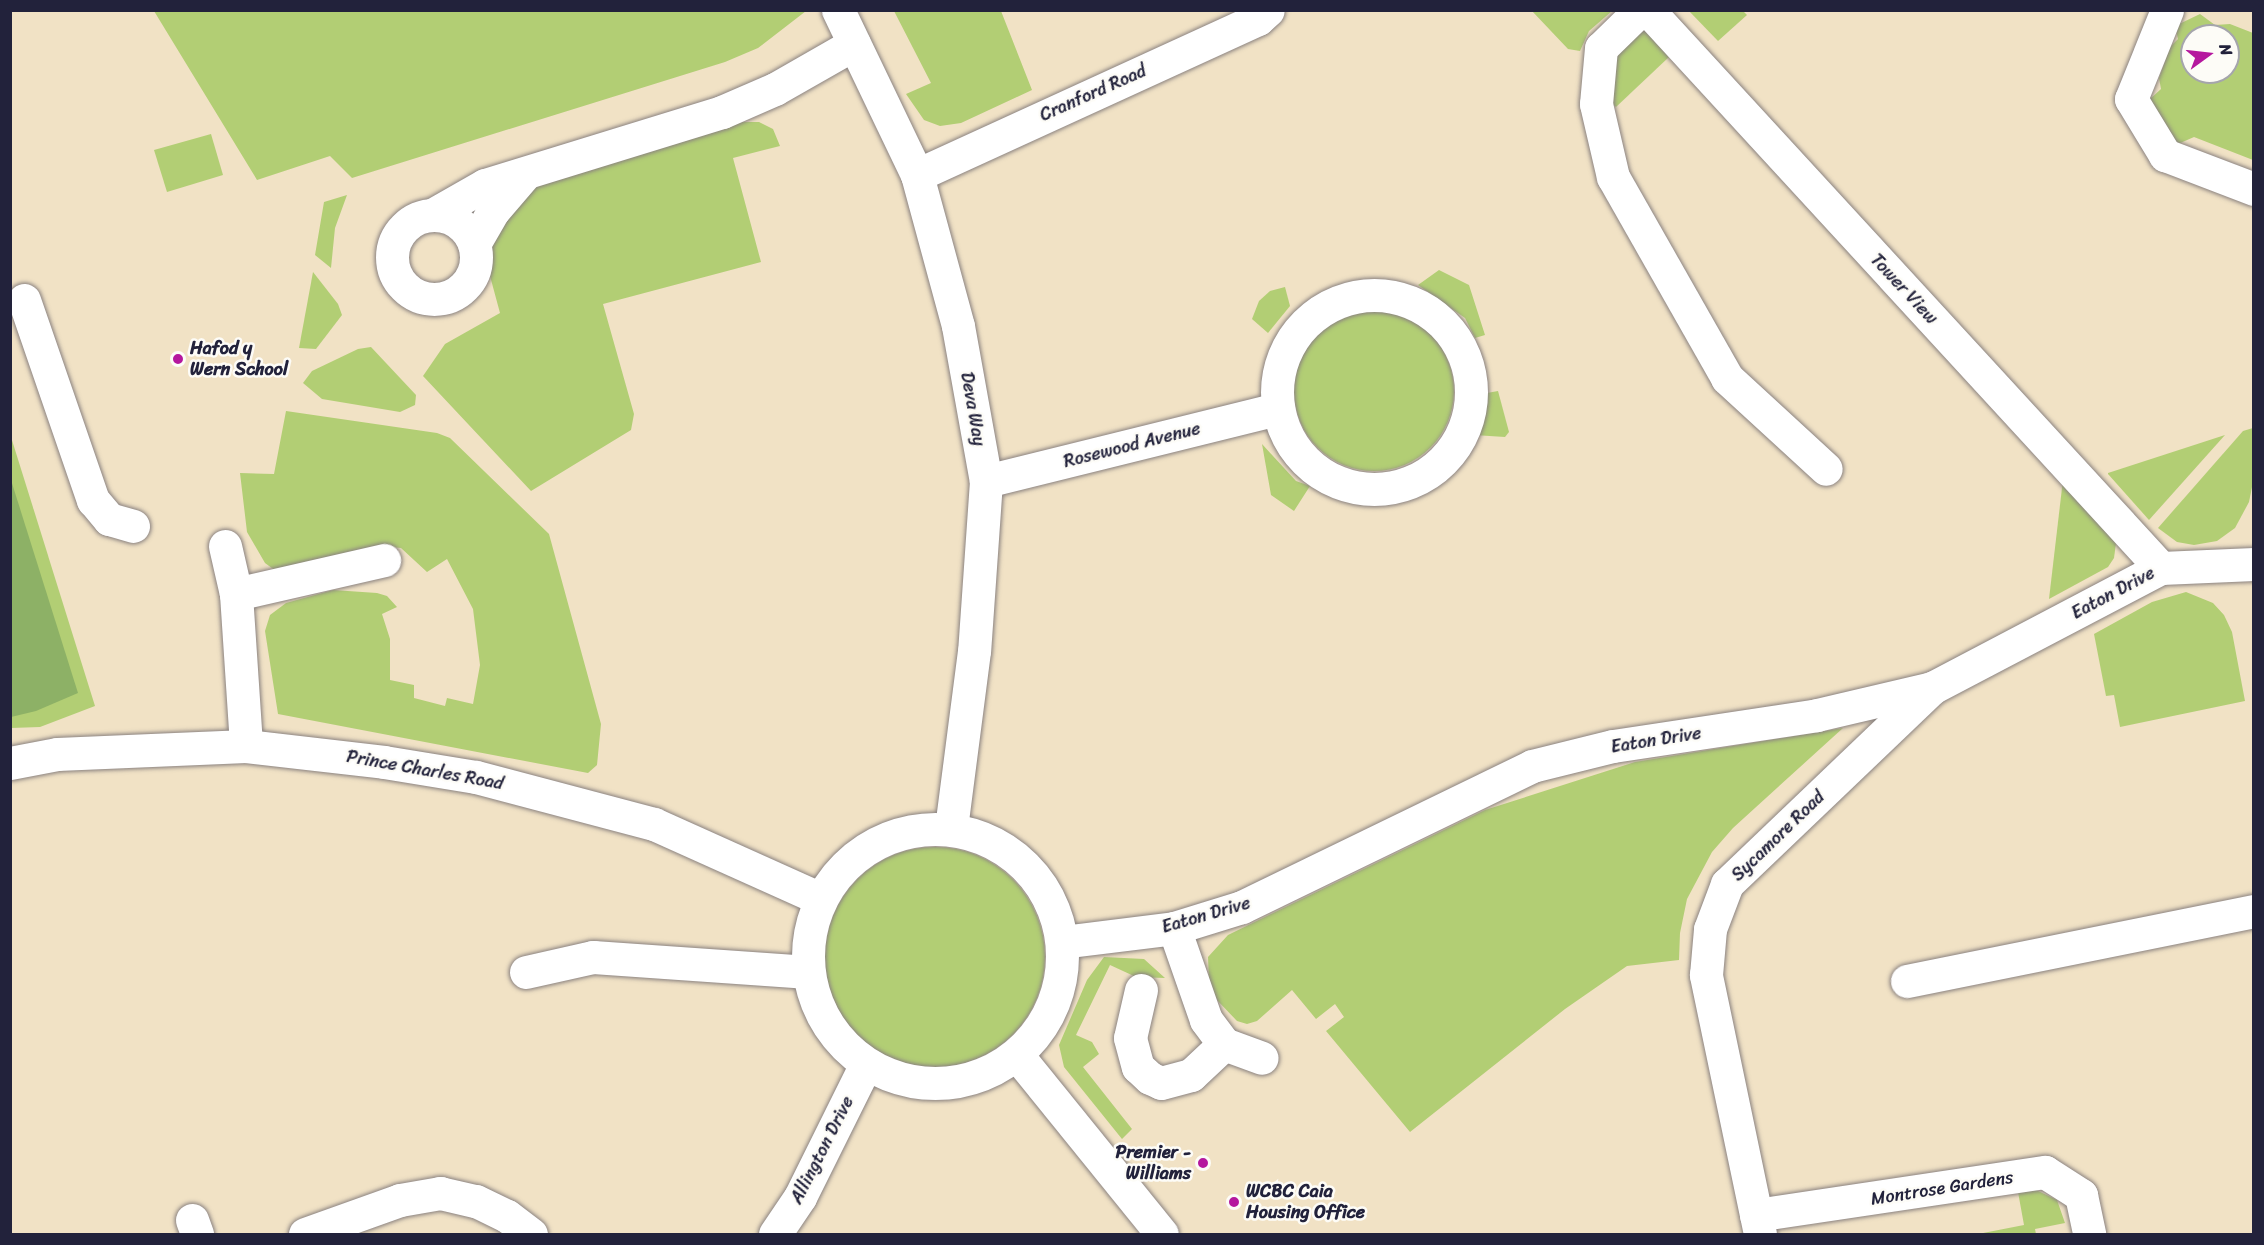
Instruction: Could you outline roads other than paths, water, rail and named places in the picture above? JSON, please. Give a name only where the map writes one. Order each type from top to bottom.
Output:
[{"type":"street","name":"Deva Way","points":[[838,10],[916,175],[958,326],[986,481],[974,651],[951,829]]},
{"type":"street","name":"Cranford Road","points":[[916,175],[1258,19],[1268,10]]},
{"type":"street","points":[[1640,10],[1601,48],[1596,104],[1613,177],[1727,378],[1826,469]]},
{"type":"street","name":"Tower View","points":[[1648,10],[2161,568]]},
{"type":"street","points":[[2167,10],[2131,99],[2165,155],[2253,189]]},
{"type":"street","points":[[525,174],[494,210],[474,244],[474,270],[457,293],[430,299],[416,295],[397,275],[393,248],[408,225],[432,215],[485,185],[722,112],[775,89],[855,45]]},
{"type":"street","points":[[432,215],[458,223],[474,244]]},
{"type":"street","points":[[1368,294],[1401,297],[1430,312],[1454,335],[1468,365],[1472,397],[1465,428],[1449,455],[1425,475],[1396,488],[1365,490],[1334,482],[1308,464],[1294,447],[1278,410],[1277,376],[1288,345],[1308,319],[1347,299],[1368,294]]},
{"type":"street","points":[[24,300],[93,500],[109,519],[133,526]]},
{"type":"street","name":"Rosewood Avenue","points":[[986,481],[1278,410]]},
{"type":"street","points":[[225,546],[236,594],[246,746]]},
{"type":"street","points":[[236,594],[384,560]]},
{"type":"street","name":"Eaton Drive","points":[[1062,942],[1174,928],[1242,907],[1532,766],[1613,746],[1817,715],[1932,688],[2161,568],[2253,564]]},
{"type":"street","name":"Sycamore Road","points":[[1758,1225],[1706,975],[1710,929],[1727,884],[1932,688]]},
{"type":"street","name":"Prince Charles Road","points":[[10,763],[57,754],[246,746],[384,762],[553,796],[654,824],[820,899]]},
{"type":"street","points":[[951,829],[992,841],[1026,866],[1051,901],[1062,942],[1060,984],[1044,1023],[1017,1055],[982,1076],[943,1084],[903,1080],[866,1064],[833,1032],[818,1008],[808,972],[809,934],[820,899],[843,867],[875,843],[912,830],[951,829]]},
{"type":"street","points":[[1907,981],[2253,911]]},
{"type":"street","points":[[1174,928],[1193,991],[1206,1020],[1224,1044],[1262,1058]]},
{"type":"street","points":[[526,972],[593,957],[808,972]]},
{"type":"street","points":[[1141,990],[1130,1038],[1138,1067],[1150,1078],[1161,1083],[1191,1076],[1224,1044]]},
{"type":"street","points":[[1017,1055],[1162,1234]]},
{"type":"street","name":"Allington Drive","points":[[775,1234],[800,1197],[866,1064]]},
{"type":"street","name":"Montrose Gardens","points":[[1758,1225],[2046,1172],[2081,1195],[2089,1234]]},
{"type":"street","points":[[305,1234],[400,1200],[440,1193],[476,1200],[507,1216],[531,1234]]},
{"type":"place","name":"Hafod y Wern School","points":[[178,359]]},
{"type":"place","name":"Premier - Williams","points":[[1203,1163]]},
{"type":"place","name":"WCBC Caia Housing Office","points":[[1234,1202]]}]
